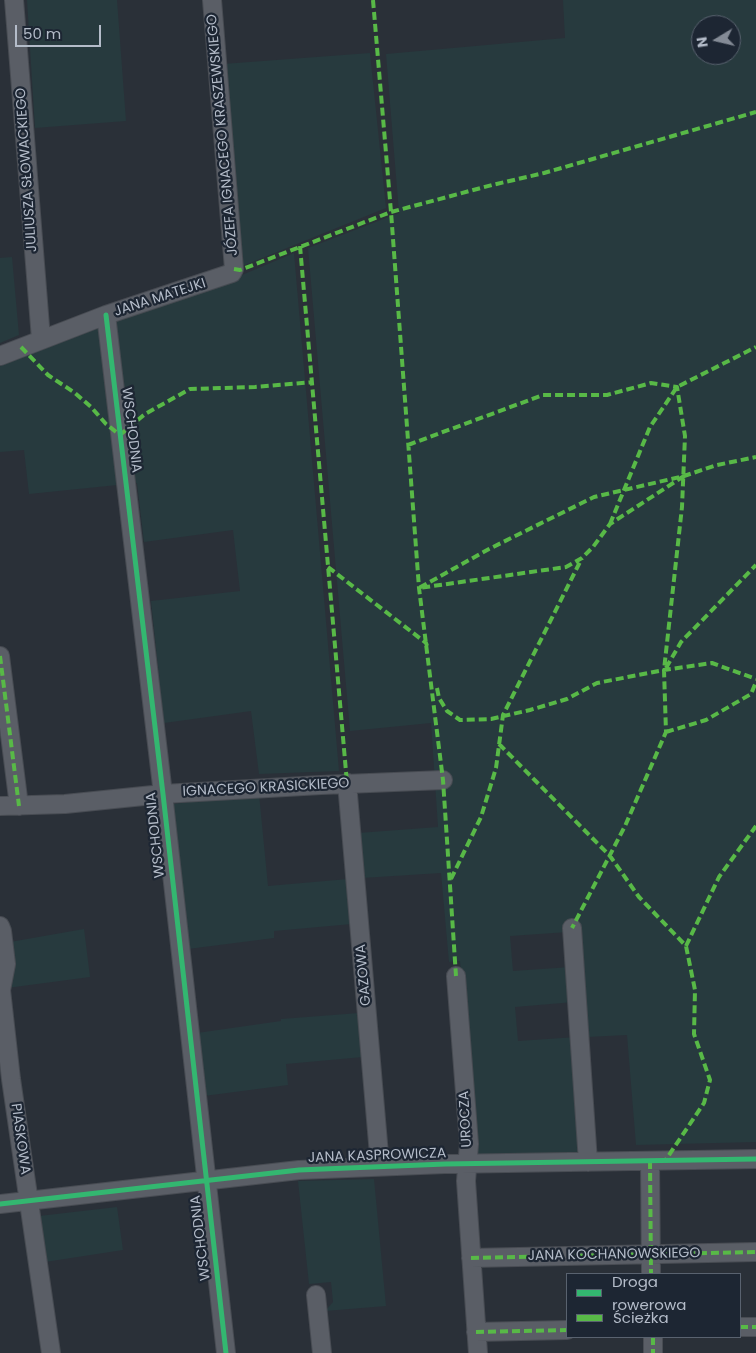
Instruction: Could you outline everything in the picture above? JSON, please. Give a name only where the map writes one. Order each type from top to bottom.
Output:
[{"type":"street","name":"JULIUSZA SŁOWACKIEGO","points":[[14,0],[41,339]]},
{"type":"street","name":"JÓZEFA IGNACEGO KRASZEWSKIEGO","points":[[212,0],[234,269]]},
{"type":"street","name":"JANA MATEJKI","points":[[0,356],[106,315],[226,276],[232,273],[234,269]]},
{"type":"street","name":"WSCHODNIA","points":[[106,315],[163,794],[226,1353]]},
{"type":"street","points":[[0,656],[19,806]]},
{"type":"street","name":"IGNACEGO KRASICKIEGO","points":[[0,806],[87,802],[163,794],[346,783],[443,780]]},
{"type":"street","name":"GAZOWA","points":[[346,783],[380,1166]]},
{"type":"street","name":"PIASKOWA","points":[[0,926],[6,964],[1,990],[11,1079],[51,1353]]},
{"type":"street","points":[[572,928],[588,1162]]},
{"type":"street","name":"UROCZA","points":[[456,976],[469,1144],[466,1181],[478,1353]]},
{"type":"street","name":"JANA KASPROWICZA","points":[[0,1204],[299,1170],[380,1166],[756,1159]]},
{"type":"street","points":[[650,1161],[652,1273]]},
{"type":"street","name":"JANA KOCHANOWSKIEGO","points":[[472,1258],[756,1252]]},
{"type":"street","points":[[316,1295],[322,1353]]},
{"type":"street","points":[[741,1327],[756,1327]]},
{"type":"street","points":[[476,1332],[566,1330]]},
{"type":"street","points":[[653,1338],[653,1353]]},
{"type":"green space","points":[[27,0],[117,0],[126,121],[35,128]]},
{"type":"green space","points":[[563,0],[756,0],[756,1142],[636,1145],[627,1035],[587,1037],[568,932],[510,936],[513,971],[571,967],[574,1002],[515,1007],[518,1041],[577,1037],[580,1151],[573,1156],[477,1156],[460,961],[449,962],[441,873],[362,878],[358,833],[438,827],[431,723],[350,731],[308,248],[399,213],[386,54],[565,38]]},
{"type":"green space","points":[[370,53],[386,208],[240,267],[223,64]]},
{"type":"green space","points":[[294,253],[339,771],[259,774],[251,711],[164,723],[151,601],[240,591],[233,530],[144,542],[137,483],[29,494],[24,450],[0,452],[0,366],[43,348],[242,275]]},
{"type":"green space","points":[[12,257],[19,335],[0,343],[0,258]]},
{"type":"green space","points":[[259,794],[268,886],[348,879],[352,924],[274,931],[274,938],[188,949],[173,804]]},
{"type":"green space","points":[[84,929],[90,977],[7,988],[10,942]]},
{"type":"green space","points":[[359,1013],[363,1057],[286,1064],[288,1085],[204,1096],[197,1033],[281,1021],[281,1019]]},
{"type":"green space","points":[[374,1179],[386,1306],[325,1311],[333,1302],[331,1282],[309,1284],[298,1181]]},
{"type":"green space","points":[[117,1207],[123,1250],[45,1262],[39,1216]]},
{"type":"marked path","points":[[373,0],[419,588],[443,780],[456,976]]},
{"type":"marked path","points":[[234,269],[240,270],[391,212],[544,173],[756,112]]},
{"type":"marked path","points":[[300,246],[347,783]]},
{"type":"marked path","points":[[21,347],[48,375],[75,393],[106,424],[120,435],[145,414],[190,389],[255,387],[313,382]]},
{"type":"marked path","points":[[610,524],[650,427],[677,387],[756,347]]},
{"type":"marked path","points":[[408,445],[543,395],[607,395],[651,383],[677,387],[685,436],[682,507],[664,670],[666,732],[625,826],[572,928]]},
{"type":"marked path","points":[[684,476],[610,524],[582,558],[566,567],[419,588],[489,549],[594,497],[684,476],[717,465],[756,457]]},
{"type":"marked path","points":[[451,879],[481,817],[496,768],[503,715],[582,558]]},
{"type":"marked path","points":[[666,668],[681,642],[756,565]]},
{"type":"marked path","points":[[328,567],[426,643],[427,646]]},
{"type":"marked path","points":[[0,656],[19,806]]},
{"type":"marked path","points":[[437,688],[439,698],[447,711],[460,720],[491,719],[567,699],[597,683],[712,663],[756,679]]},
{"type":"marked path","points":[[666,732],[706,720],[751,694],[756,682]]},
{"type":"marked path","points":[[499,744],[610,856],[639,897],[686,946],[695,990],[694,1034],[710,1080],[704,1103],[665,1161]]},
{"type":"marked path","points":[[686,946],[719,877],[756,826]]},
{"type":"marked path","points":[[650,1161],[651,1273]]},
{"type":"marked path","points":[[471,1258],[756,1252]]},
{"type":"marked path","points":[[741,1327],[756,1327]]},
{"type":"marked path","points":[[476,1332],[566,1330]]},
{"type":"marked path","points":[[653,1338],[653,1353]]},
{"type":"cycle path","points":[[106,315],[163,794],[226,1353]]},
{"type":"cycle path","points":[[0,1204],[299,1170],[445,1164],[756,1159]]}]
